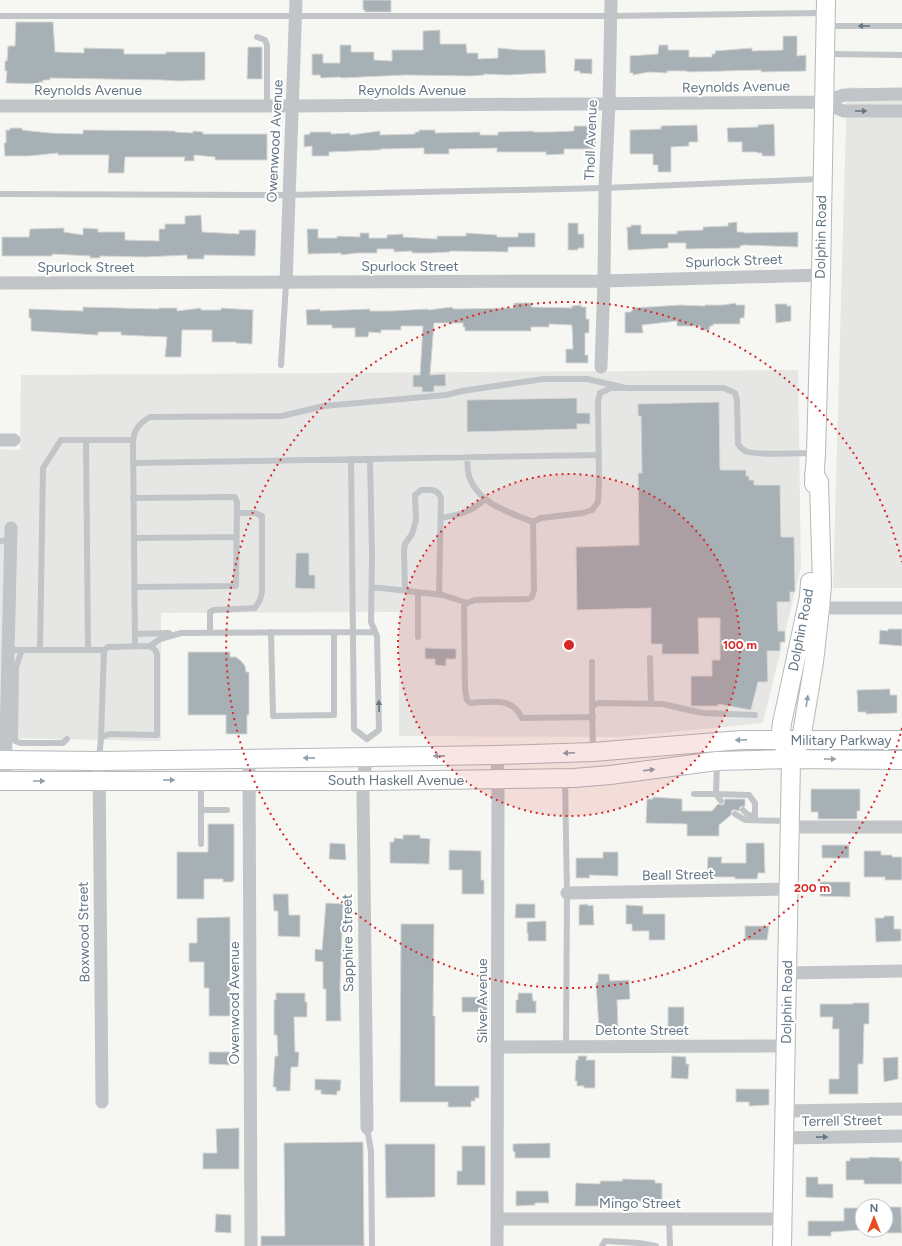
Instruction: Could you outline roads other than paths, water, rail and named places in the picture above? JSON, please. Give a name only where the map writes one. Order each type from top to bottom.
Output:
[{"type":"main road","name":"Dolphin Road","points":[[791,759],[780,739],[783,710],[796,660],[809,597],[816,453],[826,13]]},
{"type":"main road","name":"Dolphin Road","points":[[782,1246],[791,759],[801,740],[814,662],[822,585],[819,482],[814,474]]},
{"type":"main road","name":"Military Parkway","points":[[780,739],[902,740]]},
{"type":"main road","name":"South Haskell Avenue","points":[[3,760],[99,761],[249,759],[366,748],[497,755],[593,752],[741,740],[780,739]]},
{"type":"main road","points":[[593,752],[594,776]]},
{"type":"main road","name":"Military Parkway","points":[[791,759],[902,760]]},
{"type":"main road","name":"South Haskell Avenue","points":[[3,781],[565,778],[594,776],[717,761],[791,759]]},
{"type":"street","name":"Owenwood Avenue","points":[[286,283],[296,0]]},
{"type":"street","name":"Tholl Avenue","points":[[601,367],[611,0]]},
{"type":"street","name":"Reynolds Avenue","points":[[0,106],[293,106],[824,102],[844,95],[902,94]]},
{"type":"street","name":"Reynolds Avenue","points":[[824,102],[843,111],[902,111]]},
{"type":"street","name":"Spurlock Street","points":[[0,283],[604,281],[821,275]]},
{"type":"street","points":[[0,440],[14,440]]},
{"type":"street","points":[[3,781],[8,650],[7,536]]},
{"type":"street","points":[[820,608],[902,608]]},
{"type":"street","name":"Sapphire Street","points":[[366,748],[363,790],[367,1128]]},
{"type":"street","name":"Silver Avenue","points":[[497,755],[497,1246]]},
{"type":"street","name":"Owenwood Avenue","points":[[249,759],[250,1246]]},
{"type":"street","name":"Boxwood Street","points":[[99,761],[102,1102]]},
{"type":"street","points":[[790,824],[902,827]]},
{"type":"street","name":"Beall Street","points":[[567,893],[789,889]]},
{"type":"street","points":[[788,973],[902,971]]},
{"type":"street","name":"Detonte Street","points":[[497,1047],[786,1046]]},
{"type":"street","name":"Terrell Street","points":[[784,1111],[902,1109]]},
{"type":"street","name":"Terrell Street","points":[[783,1138],[902,1136]]},
{"type":"street","name":"Mingo Street","points":[[497,1219],[782,1219]]},
{"type":"lane","points":[[0,16],[611,16],[826,13],[902,26]]},
{"type":"lane","points":[[257,37],[265,40],[267,45],[267,106]]},
{"type":"lane","points":[[825,54],[902,55]]},
{"type":"lane","points":[[0,194],[289,195],[605,188],[822,179]]},
{"type":"lane","points":[[281,365],[286,283]]},
{"type":"lane","points":[[135,646],[133,440],[135,432],[140,424],[150,417],[282,416],[324,406],[446,395],[543,379],[587,379],[626,388]]},
{"type":"lane","points":[[467,457],[469,478],[478,494],[491,504],[533,522],[541,518],[583,513],[592,510],[598,502],[600,485],[598,400],[600,393],[611,388],[724,388],[735,393],[737,400],[738,444],[746,452],[816,453]]},
{"type":"lane","points":[[40,650],[43,468],[62,440],[133,440]]},
{"type":"lane","points":[[86,440],[88,650]]},
{"type":"lane","points":[[133,463],[599,455]]},
{"type":"lane","points":[[351,459],[354,729],[366,748],[379,730],[377,636],[371,622],[372,587],[370,459]]},
{"type":"lane","points":[[405,590],[404,551],[405,544],[409,540],[416,520],[415,495],[417,492],[422,490],[433,490],[439,493],[441,498],[439,594]]},
{"type":"lane","points":[[133,498],[235,497],[237,502],[236,586],[134,587]]},
{"type":"lane","points":[[441,518],[465,513],[478,506],[485,499]]},
{"type":"lane","points":[[210,633],[210,612],[214,610],[255,608],[260,600],[262,592],[262,516],[255,513],[237,513]]},
{"type":"lane","points":[[533,522],[534,590],[532,597],[528,599],[475,600],[464,606],[465,689],[467,700],[470,703],[498,702],[510,704],[516,709],[522,718],[593,717]]},
{"type":"lane","points":[[134,538],[237,537]]},
{"type":"lane","points":[[372,587],[439,594],[467,603]]},
{"type":"lane","points":[[418,592],[418,637]]},
{"type":"lane","points":[[271,632],[273,716],[280,716],[334,715],[334,632]]},
{"type":"lane","points":[[135,634],[375,632]]},
{"type":"lane","points":[[8,650],[104,650],[108,647],[150,646],[160,639],[181,633]]},
{"type":"lane","points":[[101,738],[110,734],[157,735],[157,654],[150,646]]},
{"type":"lane","points":[[22,650],[16,667],[15,741],[21,743],[63,743],[67,739]]},
{"type":"lane","points":[[99,761],[104,650]]},
{"type":"lane","points":[[650,658],[651,704]]},
{"type":"lane","points":[[592,662],[593,752]]},
{"type":"lane","points":[[592,708],[596,704],[600,703],[670,704],[685,710],[703,713],[754,714]]},
{"type":"lane","points":[[717,761],[716,794],[721,801]]},
{"type":"lane","points":[[565,778],[567,893],[566,1047]]},
{"type":"lane","points":[[201,780],[201,844]]},
{"type":"lane","points":[[694,794],[716,794],[730,796],[749,795],[755,803],[755,818]]},
{"type":"lane","points":[[201,810],[227,810]]},
{"type":"lane","points":[[743,810],[748,815],[755,818],[790,824]]},
{"type":"lane","points":[[735,814],[745,820],[755,818]]},
{"type":"lane","points":[[367,1128],[371,1151],[372,1246]]},
{"type":"lane","points":[[669,1219],[670,1246]]},
{"type":"lane","points":[[602,1246],[605,1241],[639,1243],[656,1246]]}]
